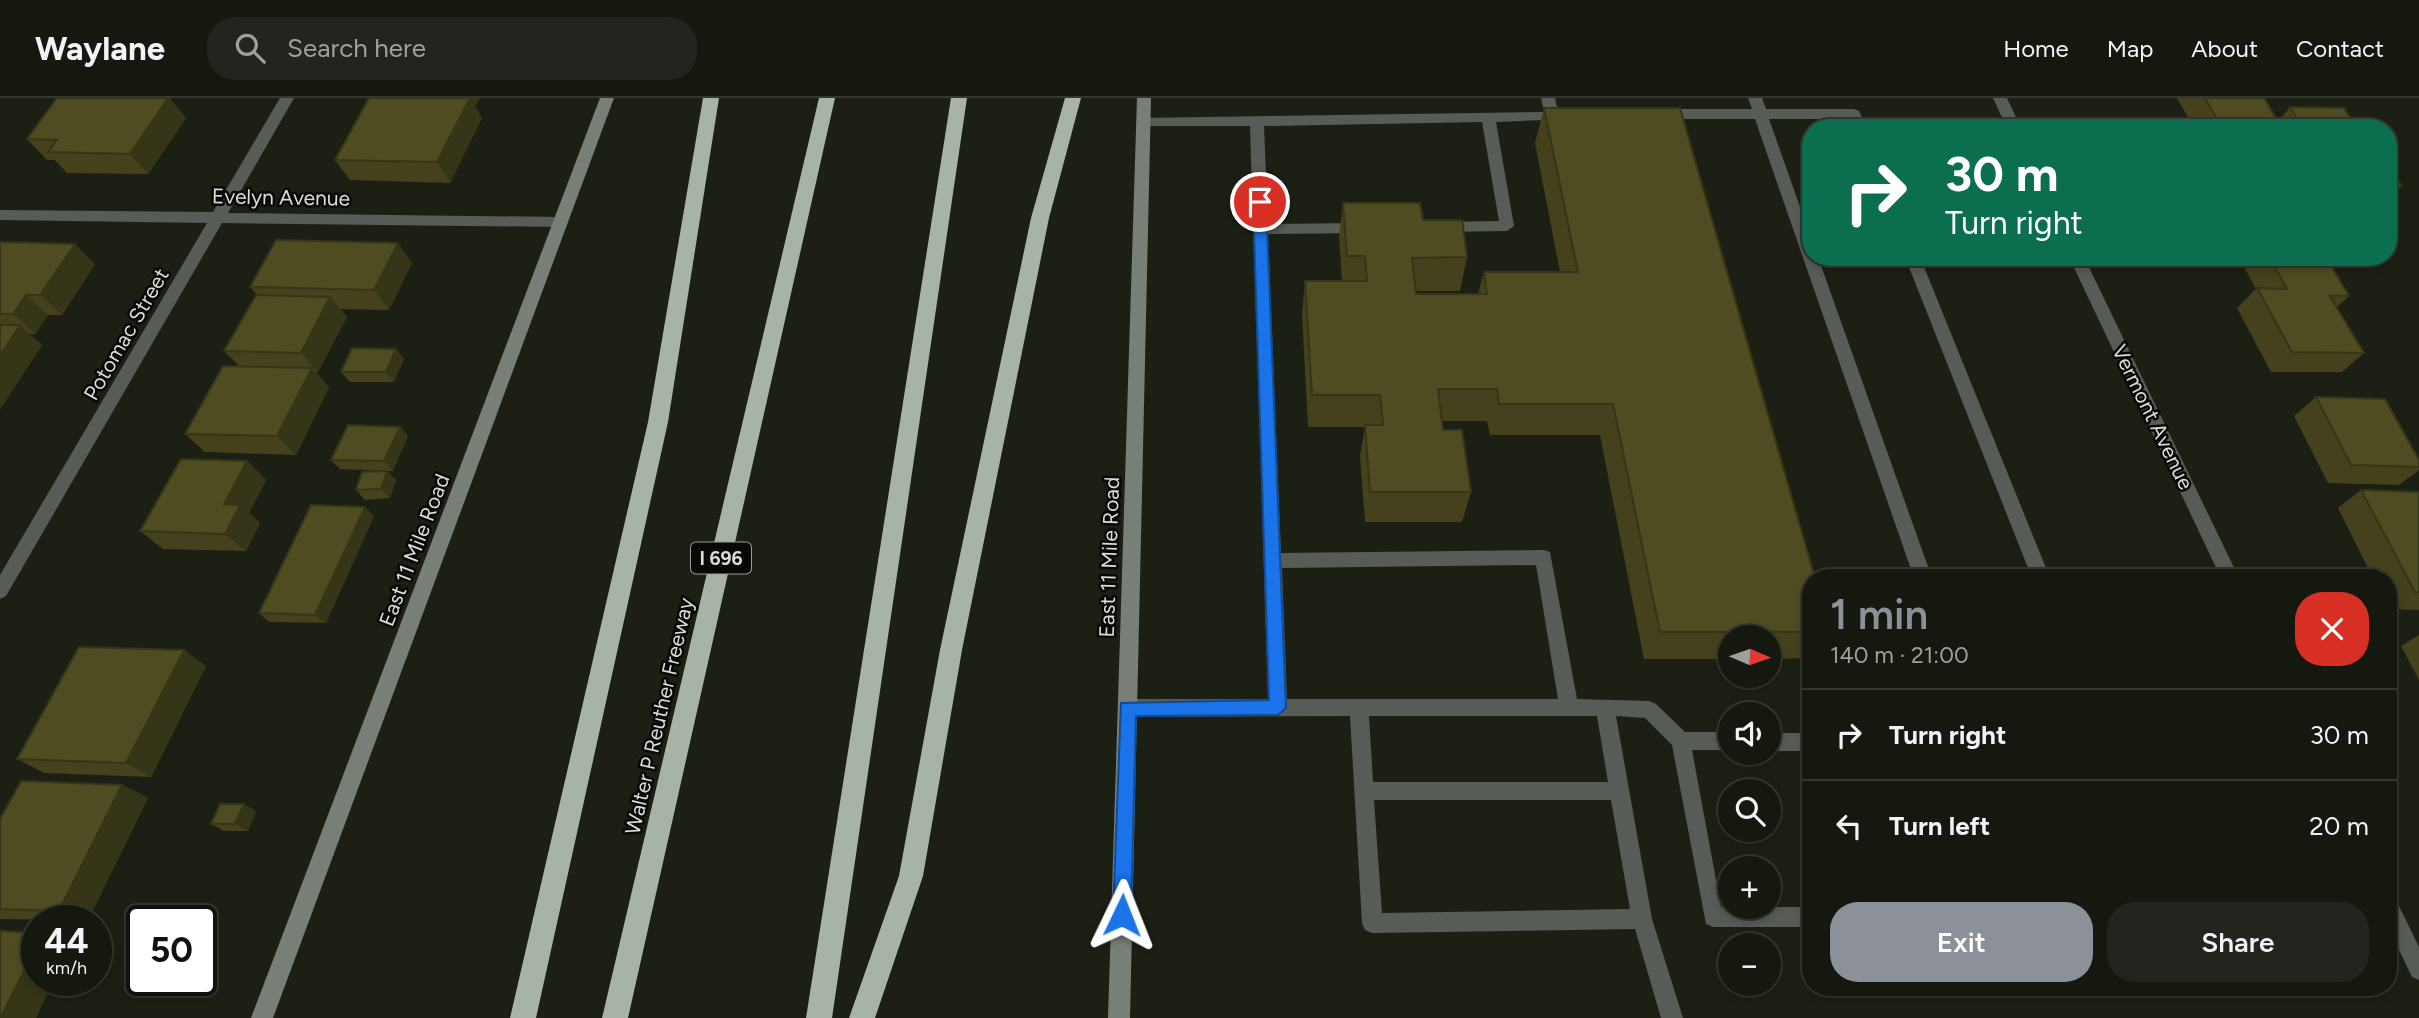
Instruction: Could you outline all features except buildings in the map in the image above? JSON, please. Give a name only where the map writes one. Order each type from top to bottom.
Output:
[{"type":"highway","points":[[523,1018],[658,422],[712,98]]},
{"type":"highway","name":"Walter P Reuther Freeway","points":[[615,1018],[827,98]]},
{"type":"highway","points":[[819,1018],[959,98]]},
{"type":"highway","points":[[862,1018],[911,876],[951,650],[1040,218],[1073,98]]},
{"type":"main road","name":"East 11 Mile Road","points":[[262,1018],[607,98]]},
{"type":"main road","name":"East 11 Mile Road","points":[[1119,1018],[1144,98]]},
{"type":"street","name":"Potomac Street","points":[[0,591],[287,98]]},
{"type":"street","points":[[1548,98],[1552,116]]},
{"type":"street","points":[[2000,98],[2010,119]]},
{"type":"street","points":[[1648,114],[1757,105],[1854,114],[1856,119]]},
{"type":"street","points":[[1757,105],[1802,233]]},
{"type":"street","points":[[1143,121],[1579,115]]},
{"type":"street","points":[[1425,227],[1507,226],[1488,117]]},
{"type":"street","points":[[1257,121],[1278,708]]},
{"type":"street","name":"Evelyn Avenue","points":[[0,215],[561,222]]},
{"type":"street","points":[[1261,229],[1384,228]]},
{"type":"street","points":[[1814,266],[1920,569]]},
{"type":"street","points":[[1916,266],[2037,569]]},
{"type":"street","name":"Vermont Avenue","points":[[2080,266],[2226,569]]},
{"type":"street","points":[[1273,561],[1544,557],[1569,706]]},
{"type":"street","points":[[1127,708],[1569,706],[1649,710],[1681,741],[1713,916],[1802,917]]},
{"type":"street","points":[[1359,707],[1372,923],[1642,919]]},
{"type":"street","points":[[1605,707],[1642,919],[1672,1018]]},
{"type":"street","points":[[1681,741],[1718,741]]},
{"type":"street","points":[[1781,742],[1802,742]]},
{"type":"street","points":[[1364,791],[1619,791]]},
{"type":"street","points":[[2397,924],[2419,970]]},
{"type":"route","points":[[1122,915],[1127,708],[1278,708],[1260,202]]}]
